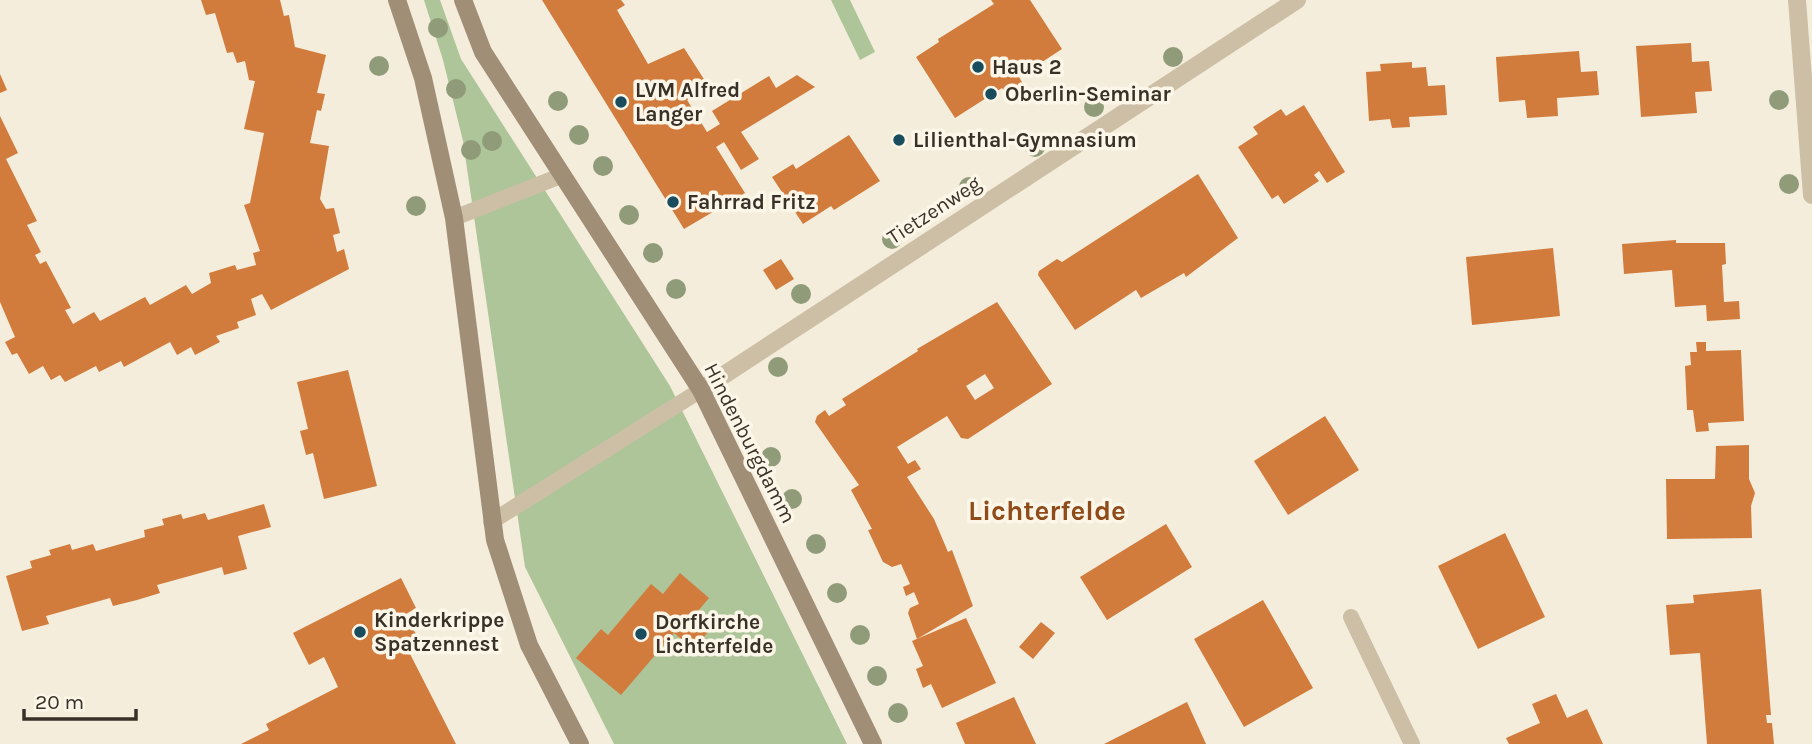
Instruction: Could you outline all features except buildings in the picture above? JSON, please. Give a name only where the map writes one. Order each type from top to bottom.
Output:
[{"type":"main road","points":[[397,0],[423,78],[454,218],[491,522],[528,645],[580,744]]},
{"type":"main road","name":"Hindenburgdamm","points":[[463,0],[483,52],[701,390],[873,744]]},
{"type":"street","name":"Tietzenweg","points":[[701,390],[1297,0]]},
{"type":"street","points":[[1797,0],[1812,195]]},
{"type":"lane","points":[[454,218],[563,175]]},
{"type":"lane","points":[[491,522],[701,390]]},
{"type":"lane","points":[[1351,617],[1412,744]]},
{"type":"green space","points":[[424,0],[440,0],[461,59],[670,386],[847,744],[614,744],[525,567],[463,141],[443,60]]},
{"type":"green space","points":[[831,0],[850,0],[875,52],[860,60]]},
{"type":"place","name":"Haus 2","points":[[978,67]]},
{"type":"place","name":"Oberlin-Seminar","points":[[991,94]]},
{"type":"place","name":"LVM Alfred Langer","points":[[621,102]]},
{"type":"place","name":"Lilienthal-Gymnasium","points":[[899,140]]},
{"type":"place","name":"Fahrrad Fritz","points":[[673,202]]},
{"type":"place","name":"Kinderkrippe Spatzennest","points":[[360,632]]},
{"type":"place","name":"Dorfkirche Lichterfelde","points":[[641,634]]},
{"type":"district","name":"Lichterfelde","points":[[1047,510]]}]
